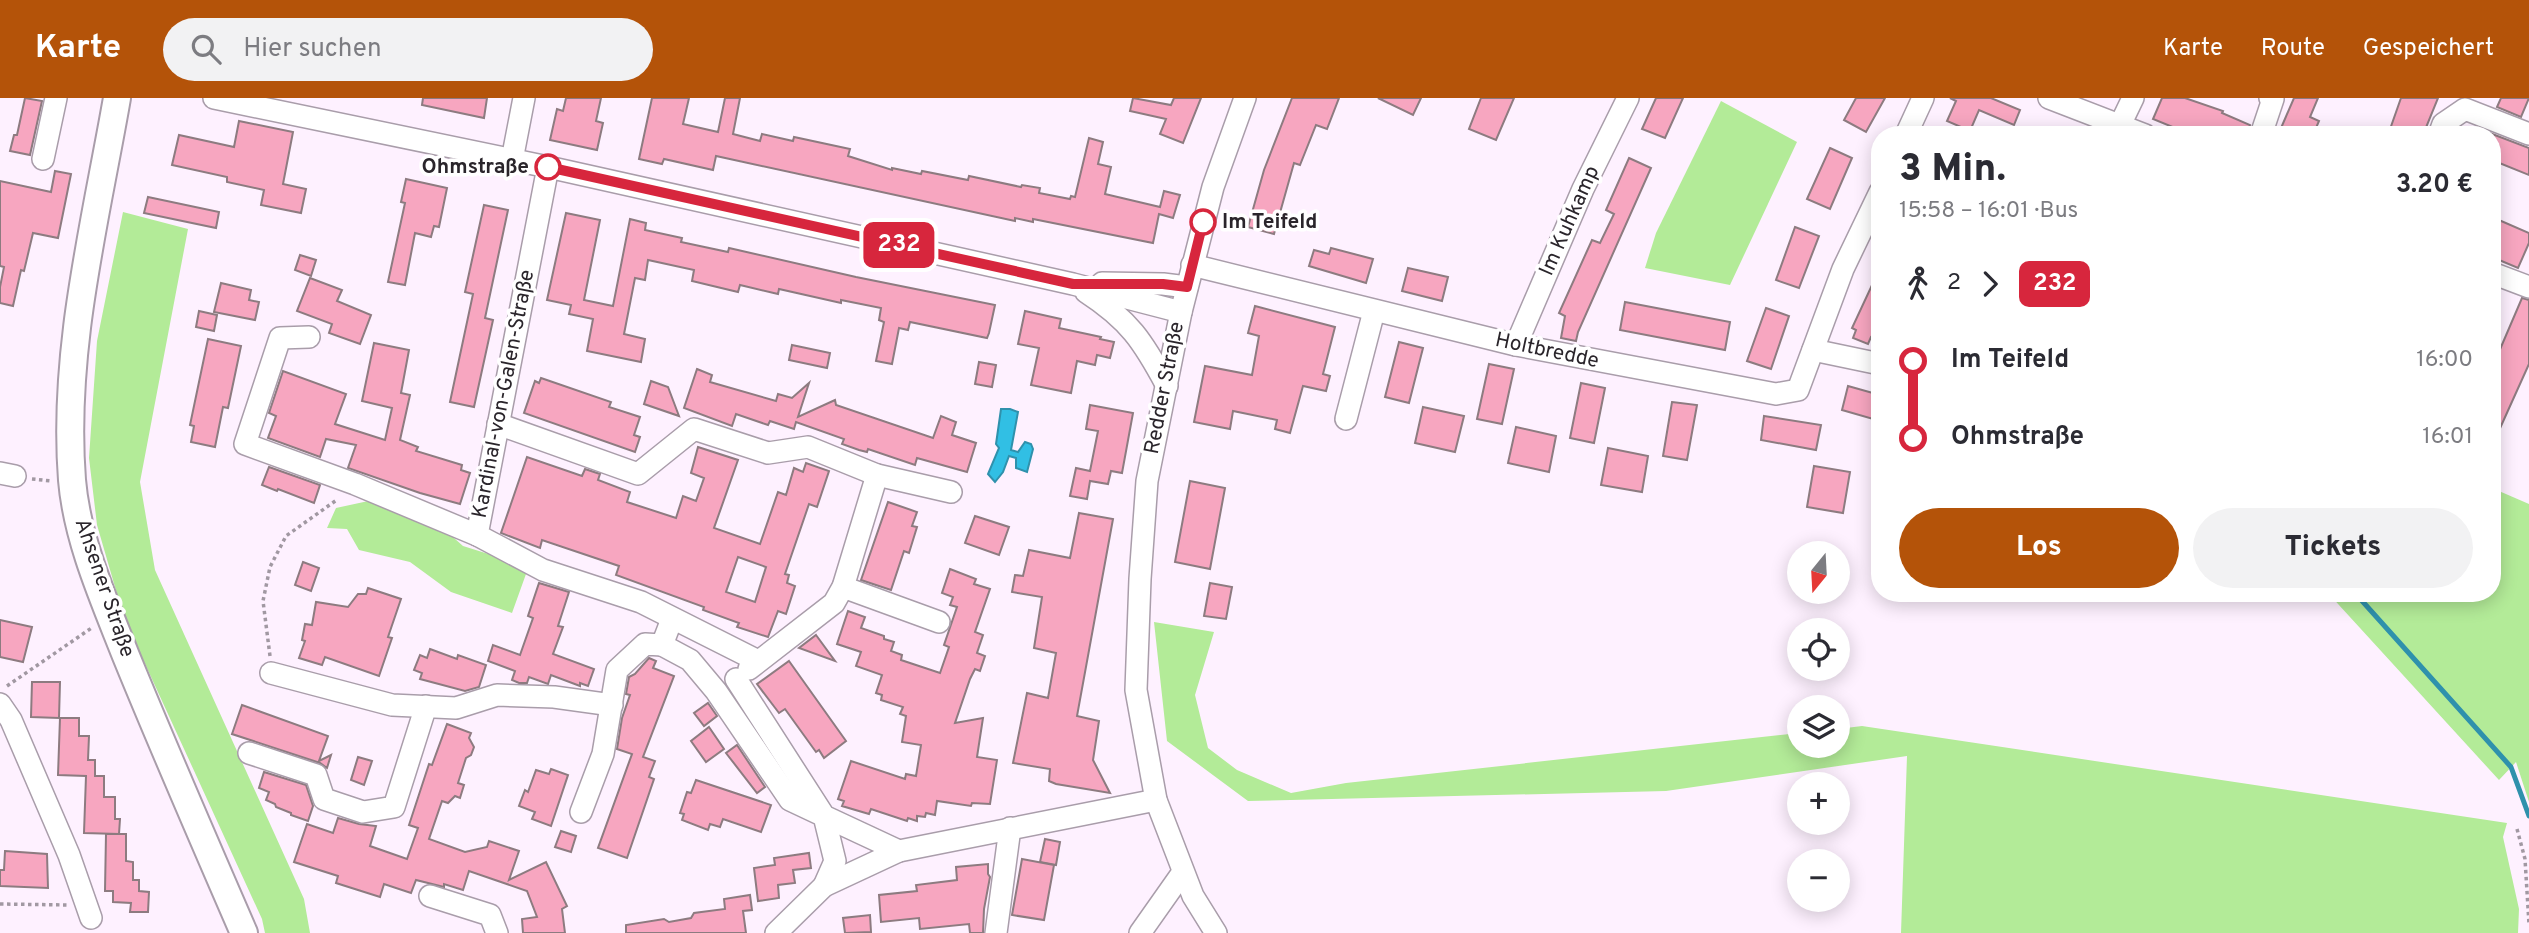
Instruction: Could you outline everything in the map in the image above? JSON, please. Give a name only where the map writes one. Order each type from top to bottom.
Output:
[{"type":"main road","name":"Ahsener Straße","points":[[117,98],[77,319],[70,401],[72,482],[84,542],[110,615],[161,743],[244,933]]},
{"type":"street","points":[[43,159],[57,98]]},
{"type":"street","name":"Redder Straße","points":[[214,98],[548,167],[1073,284],[1181,312],[1147,481],[1136,690],[1156,800],[1193,896],[1216,933]]},
{"type":"street","points":[[512,160],[524,98]]},
{"type":"street","points":[[1181,312],[1213,187],[1245,98]]},
{"type":"street","name":"Im Kuhkamp","points":[[1516,345],[1583,189],[1628,98]]},
{"type":"street","points":[[1910,126],[1923,98]]},
{"type":"street","points":[[2049,98],[2120,125],[2133,98]]},
{"type":"street","points":[[2264,126],[2273,99],[2270,98]]},
{"type":"street","points":[[2442,126],[2472,104],[2529,134]]},
{"type":"street","name":"Kardinal-von-Galen-Straße","points":[[548,167],[477,535],[543,570],[641,602],[672,620],[758,661]]},
{"type":"street","points":[[1871,211],[1843,269],[1813,350],[1871,362]]},
{"type":"street","name":"Holtbredde","points":[[1192,265],[1516,345],[1776,394],[1798,390],[1813,350]]},
{"type":"street","points":[[2501,276],[2529,287]]},
{"type":"street","points":[[1073,284],[1163,284],[1187,287]]},
{"type":"street","points":[[1073,284],[1126,321],[1146,346],[1167,386]]},
{"type":"street","points":[[1346,419],[1374,311]]},
{"type":"street","points":[[309,337],[280,338],[245,444],[355,484],[477,535]]},
{"type":"street","points":[[498,424],[638,474],[694,429],[768,453],[808,447],[877,475],[951,492]]},
{"type":"street","points":[[716,691],[736,679],[834,603],[842,587],[877,475]]},
{"type":"street","points":[[842,587],[939,622]]},
{"type":"street","points":[[662,645],[672,620]]},
{"type":"street","points":[[580,812],[603,754],[617,670],[645,644],[662,645],[690,660],[716,691],[790,800],[899,851]]},
{"type":"street","points":[[271,673],[392,705],[456,708],[497,695],[554,697],[612,705]]},
{"type":"street","points":[[736,679],[824,816],[835,861],[824,886]]},
{"type":"street","points":[[0,704],[11,720],[64,843],[89,911]]},
{"type":"street","points":[[249,753],[316,775],[324,799],[363,812],[394,807],[426,706]]},
{"type":"street","points":[[776,933],[824,886],[899,851],[1156,800]]},
{"type":"street","points":[[996,933],[1010,828]]},
{"type":"street","points":[[1140,933],[1183,872]]},
{"type":"street","points":[[429,896],[490,915],[497,933]]},
{"type":"path","points":[[271,673],[263,600],[270,567],[286,536],[331,505],[355,484]]},
{"type":"path","points":[[0,691],[110,615]]},
{"type":"path","points":[[2517,829],[2525,859],[2529,924]]},
{"type":"path","points":[[0,904],[89,911]]},
{"type":"green space","points":[[1721,101],[1797,142],[1730,285],[1645,268],[1656,233]]},
{"type":"green space","points":[[123,212],[188,229],[140,482],[155,570],[304,899],[310,933],[265,933],[262,919],[124,618],[97,525],[89,458],[97,341]]},
{"type":"green space","points":[[2501,492],[2529,504],[2529,802],[2516,762],[2499,780],[2336,602],[2501,602]]},
{"type":"green space","points":[[373,500],[437,523],[463,546],[514,562],[526,574],[512,613],[451,592],[410,562],[359,550],[347,529],[327,528],[336,508]]},
{"type":"green space","points":[[1154,622],[1214,632],[1195,695],[1208,748],[1237,770],[1291,793],[1346,783],[1787,734],[1787,758],[1850,758],[1850,728],[1862,726],[2507,823],[2503,837],[2519,909],[2518,933],[1901,933],[1907,756],[1666,791],[1248,801],[1167,741]]},
{"type":"water","points":[[1001,409],[1018,412],[1011,450],[1018,452],[1025,442],[1031,444],[1033,449],[1027,472],[1016,468],[1016,458],[1009,456],[1003,472],[995,482],[988,474],[999,448],[996,444]]},
{"type":"building","points":[[25,98],[42,101],[30,155],[10,151],[14,135],[17,135]]},
{"type":"building","points":[[423,98],[487,98],[484,118],[422,105]]},
{"type":"building","points":[[566,98],[601,98],[596,121],[603,123],[597,150],[550,140],[557,109],[563,111]]},
{"type":"building","points":[[652,98],[689,98],[683,124],[718,132],[725,98],[740,98],[733,134],[760,141],[762,134],[793,141],[794,137],[850,149],[848,156],[892,170],[921,174],[922,171],[968,180],[969,176],[1021,187],[1040,188],[1039,193],[1070,199],[1071,196],[1075,197],[1089,138],[1103,142],[1098,164],[1111,167],[1105,194],[1160,207],[1164,191],[1180,195],[1173,218],[1159,214],[1153,243],[1033,219],[1033,222],[1015,218],[1015,221],[716,156],[713,170],[664,159],[662,164],[639,159]]},
{"type":"building","points":[[1133,98],[1171,105],[1174,98],[1201,98],[1183,143],[1160,134],[1166,119],[1130,111]]},
{"type":"building","points":[[1292,98],[1339,98],[1327,129],[1316,125],[1300,165],[1294,163],[1274,234],[1248,227],[1264,170]]},
{"type":"building","points":[[1378,98],[1421,98],[1413,115]]},
{"type":"building","points":[[1481,98],[1514,98],[1496,140],[1469,129]]},
{"type":"building","points":[[1656,98],[1683,98],[1665,138],[1642,129]]},
{"type":"building","points":[[1856,98],[1885,98],[1866,132],[1844,120]]},
{"type":"building","points":[[1950,98],[1991,98],[2020,110],[2014,125],[1979,110],[1972,126],[1958,126],[1947,121],[1956,101]]},
{"type":"building","points":[[2162,98],[2185,98],[2223,111],[2222,113],[2250,125],[2170,126],[2153,119]]},
{"type":"building","points":[[2294,98],[2318,98],[2310,117],[2319,121],[2317,126],[2282,126]]},
{"type":"building","points":[[2401,98],[2438,98],[2427,126],[2391,126]]},
{"type":"building","points":[[2501,98],[2529,98],[2521,117],[2497,107]]},
{"type":"building","points":[[239,121],[293,132],[283,184],[306,189],[301,213],[261,205],[264,190],[227,182],[227,177],[172,165],[179,135],[234,147]]},
{"type":"building","points":[[2501,137],[2529,148],[2529,175],[2501,164]]},
{"type":"building","points":[[1830,148],[1852,158],[1830,209],[1807,199]]},
{"type":"building","points":[[1629,158],[1651,168],[1576,341],[1561,338],[1565,316],[1559,313],[1592,240],[1600,243],[1614,214],[1606,210]]},
{"type":"building","points":[[55,171],[71,174],[58,238],[33,233],[13,306],[0,303],[4,267],[0,266],[0,181],[51,192]]},
{"type":"building","points":[[406,179],[447,188],[439,227],[434,226],[431,237],[415,233],[405,285],[388,282],[405,203],[401,202]]},
{"type":"building","points":[[148,197],[219,212],[216,228],[144,213]]},
{"type":"building","points":[[484,205],[508,210],[485,318],[493,320],[474,407],[450,402],[473,294],[465,292]]},
{"type":"building","points":[[566,213],[600,220],[584,300],[613,306],[630,219],[646,223],[645,230],[682,238],[681,242],[728,252],[729,248],[995,305],[989,333],[987,338],[910,322],[908,330],[899,328],[892,364],[876,361],[884,322],[879,320],[881,308],[841,300],[841,303],[779,289],[778,294],[740,285],[738,292],[692,281],[694,270],[648,260],[645,280],[635,278],[624,334],[645,339],[641,362],[587,351],[593,319],[569,314],[571,305],[547,300]]},
{"type":"building","points":[[2501,221],[2529,233],[2529,243],[2518,268],[2501,261]]},
{"type":"building","points":[[1795,227],[1819,236],[1799,288],[1776,280]]},
{"type":"building","points":[[1331,248],[1373,259],[1366,283],[1309,266],[1314,250],[1329,254]]},
{"type":"building","points":[[300,255],[316,260],[311,276],[295,270]]},
{"type":"building","points":[[1408,268],[1448,277],[1442,301],[1402,291]]},
{"type":"building","points":[[310,278],[342,290],[337,301],[371,315],[360,344],[329,333],[332,324],[297,311]]},
{"type":"building","points":[[221,283],[251,290],[249,300],[259,302],[255,320],[214,312]]},
{"type":"building","points":[[1871,287],[1871,337],[1868,344],[1853,338],[1856,330],[1852,328]]},
{"type":"building","points":[[2522,298],[2529,300],[2529,364],[2501,426],[2501,347]]},
{"type":"building","points":[[1625,302],[1730,322],[1725,350],[1620,330]]},
{"type":"building","points":[[1255,306],[1335,327],[1323,374],[1330,376],[1326,391],[1303,386],[1290,433],[1275,429],[1277,420],[1233,411],[1230,429],[1194,422],[1205,366],[1252,375],[1259,336],[1248,333]]},
{"type":"building","points":[[1766,308],[1789,316],[1771,369],[1747,361]]},
{"type":"building","points":[[199,311],[217,315],[214,331],[196,327]]},
{"type":"building","points":[[1025,311],[1061,319],[1059,328],[1114,342],[1110,358],[1097,355],[1095,365],[1077,361],[1071,393],[1031,385],[1039,348],[1018,344]]},
{"type":"building","points":[[208,339],[241,346],[228,408],[223,407],[215,447],[191,442],[194,426],[190,425]]},
{"type":"building","points":[[1399,342],[1423,348],[1409,403],[1385,397]]},
{"type":"building","points":[[374,343],[409,350],[401,393],[410,395],[400,440],[418,447],[416,451],[462,465],[461,470],[470,473],[460,504],[348,468],[356,445],[326,439],[320,457],[268,438],[276,416],[269,413],[283,371],[346,394],[335,424],[385,440],[392,408],[362,401]]},
{"type":"building","points":[[792,345],[830,353],[827,368],[789,360]]},
{"type":"building","points":[[979,362],[996,365],[992,387],[975,384]]},
{"type":"building","points":[[1489,364],[1514,369],[1502,424],[1477,419]]},
{"type":"building","points":[[697,369],[712,375],[710,382],[776,401],[778,394],[792,398],[809,383],[798,417],[835,400],[836,405],[933,438],[941,416],[956,422],[952,435],[976,443],[967,472],[917,458],[915,465],[868,449],[867,452],[859,450],[842,444],[844,439],[796,422],[794,429],[770,421],[768,425],[736,414],[732,426],[684,408]]},
{"type":"building","points":[[541,378],[611,402],[609,407],[640,417],[634,435],[640,437],[635,452],[524,413],[535,381],[539,383]]},
{"type":"building","points":[[651,381],[668,387],[679,416],[644,404]]},
{"type":"building","points":[[1581,383],[1605,388],[1594,443],[1570,438]]},
{"type":"building","points":[[1848,386],[1871,392],[1871,418],[1842,410]]},
{"type":"building","points":[[1672,402],[1697,405],[1687,460],[1663,456]]},
{"type":"building","points":[[1090,405],[1133,413],[1122,473],[1111,471],[1108,484],[1090,481],[1087,499],[1070,496],[1076,468],[1090,471],[1098,431],[1086,429]]},
{"type":"building","points":[[1423,407],[1464,416],[1455,452],[1415,443]]},
{"type":"building","points":[[1764,416],[1821,425],[1816,450],[1761,440]]},
{"type":"building","points":[[1516,427],[1556,436],[1549,472],[1508,463]]},
{"type":"building","points":[[698,447],[738,460],[714,528],[760,544],[778,492],[786,495],[794,468],[803,472],[806,463],[829,471],[817,507],[809,504],[785,574],[789,575],[787,583],[795,586],[786,614],[778,611],[768,637],[737,627],[739,623],[703,610],[704,607],[616,575],[619,566],[542,540],[540,548],[501,533],[527,457],[582,476],[585,469],[600,474],[598,480],[630,492],[627,502],[676,518],[683,496],[696,501],[704,478],[691,473]],"holes":[[[738,557],[766,567],[755,602],[726,592]]]},
{"type":"building","points":[[1608,448],[1648,456],[1642,492],[1601,485]]},
{"type":"building","points":[[1814,466],[1850,472],[1843,513],[1807,507]]},
{"type":"building","points":[[269,467],[320,485],[314,503],[262,485]]},
{"type":"building","points":[[1190,481],[1225,488],[1210,569],[1175,562]]},
{"type":"building","points":[[888,502],[917,512],[912,526],[917,527],[909,553],[904,551],[891,590],[861,580]]},
{"type":"building","points":[[1079,513],[1113,519],[1077,716],[1099,721],[1093,760],[1110,793],[1056,784],[1049,781],[1050,769],[1013,763],[1027,693],[1048,698],[1056,653],[1034,648],[1042,597],[1012,592],[1015,575],[1023,576],[1029,550],[1070,558]]},
{"type":"building","points":[[975,516],[1009,527],[999,555],[965,543]]},
{"type":"building","points":[[303,562],[319,568],[311,591],[295,585]]},
{"type":"building","points":[[950,569],[976,579],[974,584],[990,589],[975,632],[983,635],[977,653],[985,656],[980,671],[975,669],[970,679],[955,723],[983,718],[977,757],[997,760],[990,804],[972,803],[971,806],[937,801],[935,815],[926,813],[925,817],[917,816],[917,821],[908,818],[907,821],[871,809],[869,814],[842,806],[844,801],[838,799],[851,761],[905,779],[906,774],[916,776],[921,745],[902,742],[906,716],[900,714],[903,707],[881,700],[882,695],[876,693],[882,675],[856,666],[861,652],[837,644],[848,611],[865,617],[861,628],[894,642],[891,651],[902,655],[901,660],[940,673],[949,647],[944,645],[957,607],[950,605],[953,597],[942,593]]},
{"type":"building","points":[[539,583],[569,592],[558,626],[563,627],[553,654],[594,669],[588,686],[580,683],[580,686],[551,675],[548,684],[529,677],[527,683],[519,683],[512,680],[515,671],[488,661],[493,645],[520,655],[533,618],[528,616]]},
{"type":"building","points":[[1210,583],[1232,587],[1226,619],[1204,616]]},
{"type":"building","points":[[368,588],[401,599],[379,676],[325,657],[322,665],[299,658],[305,641],[302,640],[305,624],[312,625],[316,602],[348,607],[358,594],[366,594]]},
{"type":"building","points":[[0,620],[32,627],[23,662],[0,657]]},
{"type":"building","points":[[816,635],[835,661],[799,648]]},
{"type":"building","points":[[430,649],[457,659],[458,655],[486,665],[479,687],[465,691],[420,679],[422,673],[414,670],[420,655],[427,658]]},
{"type":"building","points":[[649,658],[656,661],[653,668],[674,676],[643,757],[655,761],[649,777],[654,779],[627,858],[598,848],[632,754],[617,749],[622,718],[630,695],[626,694],[629,677]]},
{"type":"building","points":[[789,661],[846,741],[824,758],[819,750],[816,752],[785,709],[779,713],[757,684]]},
{"type":"building","points":[[32,682],[60,682],[59,718],[31,717]]},
{"type":"building","points":[[708,703],[717,716],[704,726],[694,713]]},
{"type":"building","points":[[242,705],[328,736],[319,761],[331,755],[327,768],[320,763],[232,734]]},
{"type":"building","points":[[60,718],[79,718],[79,736],[89,736],[88,760],[95,760],[95,776],[104,776],[104,797],[115,797],[115,819],[120,819],[119,834],[84,833],[86,776],[58,775]]},
{"type":"building","points":[[447,724],[471,733],[469,738],[474,747],[471,755],[466,758],[458,783],[464,785],[460,798],[455,796],[448,803],[442,801],[429,839],[465,852],[487,847],[489,841],[519,851],[509,880],[546,862],[567,906],[562,909],[565,933],[523,933],[522,919],[537,917],[527,891],[469,871],[463,890],[416,880],[411,893],[384,884],[380,897],[336,883],[338,876],[294,862],[307,824],[333,833],[338,818],[376,826],[370,846],[407,859],[418,828],[409,825],[429,764],[432,765]]},
{"type":"building","points":[[709,727],[724,749],[706,762],[691,741]]},
{"type":"building","points":[[737,745],[765,787],[757,793],[726,753]]},
{"type":"building","points":[[358,757],[372,761],[364,785],[351,780]]},
{"type":"building","points":[[551,769],[568,775],[551,826],[532,819],[535,812],[519,806],[525,790],[528,792],[536,770],[549,774]]},
{"type":"building","points":[[264,772],[306,785],[313,806],[308,821],[291,815],[266,800],[269,792],[259,788]]},
{"type":"building","points":[[696,780],[771,805],[761,832],[723,819],[720,827],[710,824],[708,830],[682,820],[684,814],[680,813],[687,792],[691,793]]},
{"type":"building","points":[[561,831],[576,836],[571,852],[555,847]]},
{"type":"building","points":[[106,834],[126,834],[126,861],[133,862],[133,880],[139,880],[139,891],[149,892],[148,912],[130,912],[131,903],[113,902],[113,891],[105,891]]},
{"type":"building","points":[[1045,839],[1060,842],[1056,865],[1040,862]]},
{"type":"building","points":[[5,851],[47,854],[48,888],[0,886],[0,870],[4,870]]},
{"type":"building","points":[[809,853],[811,868],[793,870],[795,883],[778,885],[779,898],[758,901],[754,868],[775,865],[774,858]]},
{"type":"building","points":[[1022,859],[1054,865],[1044,920],[1012,915]]},
{"type":"building","points":[[988,864],[990,877],[983,933],[970,933],[969,924],[920,929],[919,918],[881,922],[879,895],[917,891],[916,885],[957,880],[956,867]]},
{"type":"building","points":[[750,895],[752,910],[743,911],[746,933],[626,933],[626,925],[691,918],[694,913],[725,909],[724,899]]},
{"type":"building","points":[[870,915],[871,932],[845,933],[843,918]]},
{"type":"waterway","points":[[2363,602],[2511,767],[2529,816]]},
{"type":"bus line","name":"232","points":[[548,167],[1073,284],[1163,284],[1187,287],[1203,222]]},
{"type":"place","name":"Ohmstraße","points":[[548,167]]},
{"type":"place","name":"Im Teifeld","points":[[1203,222]]}]
